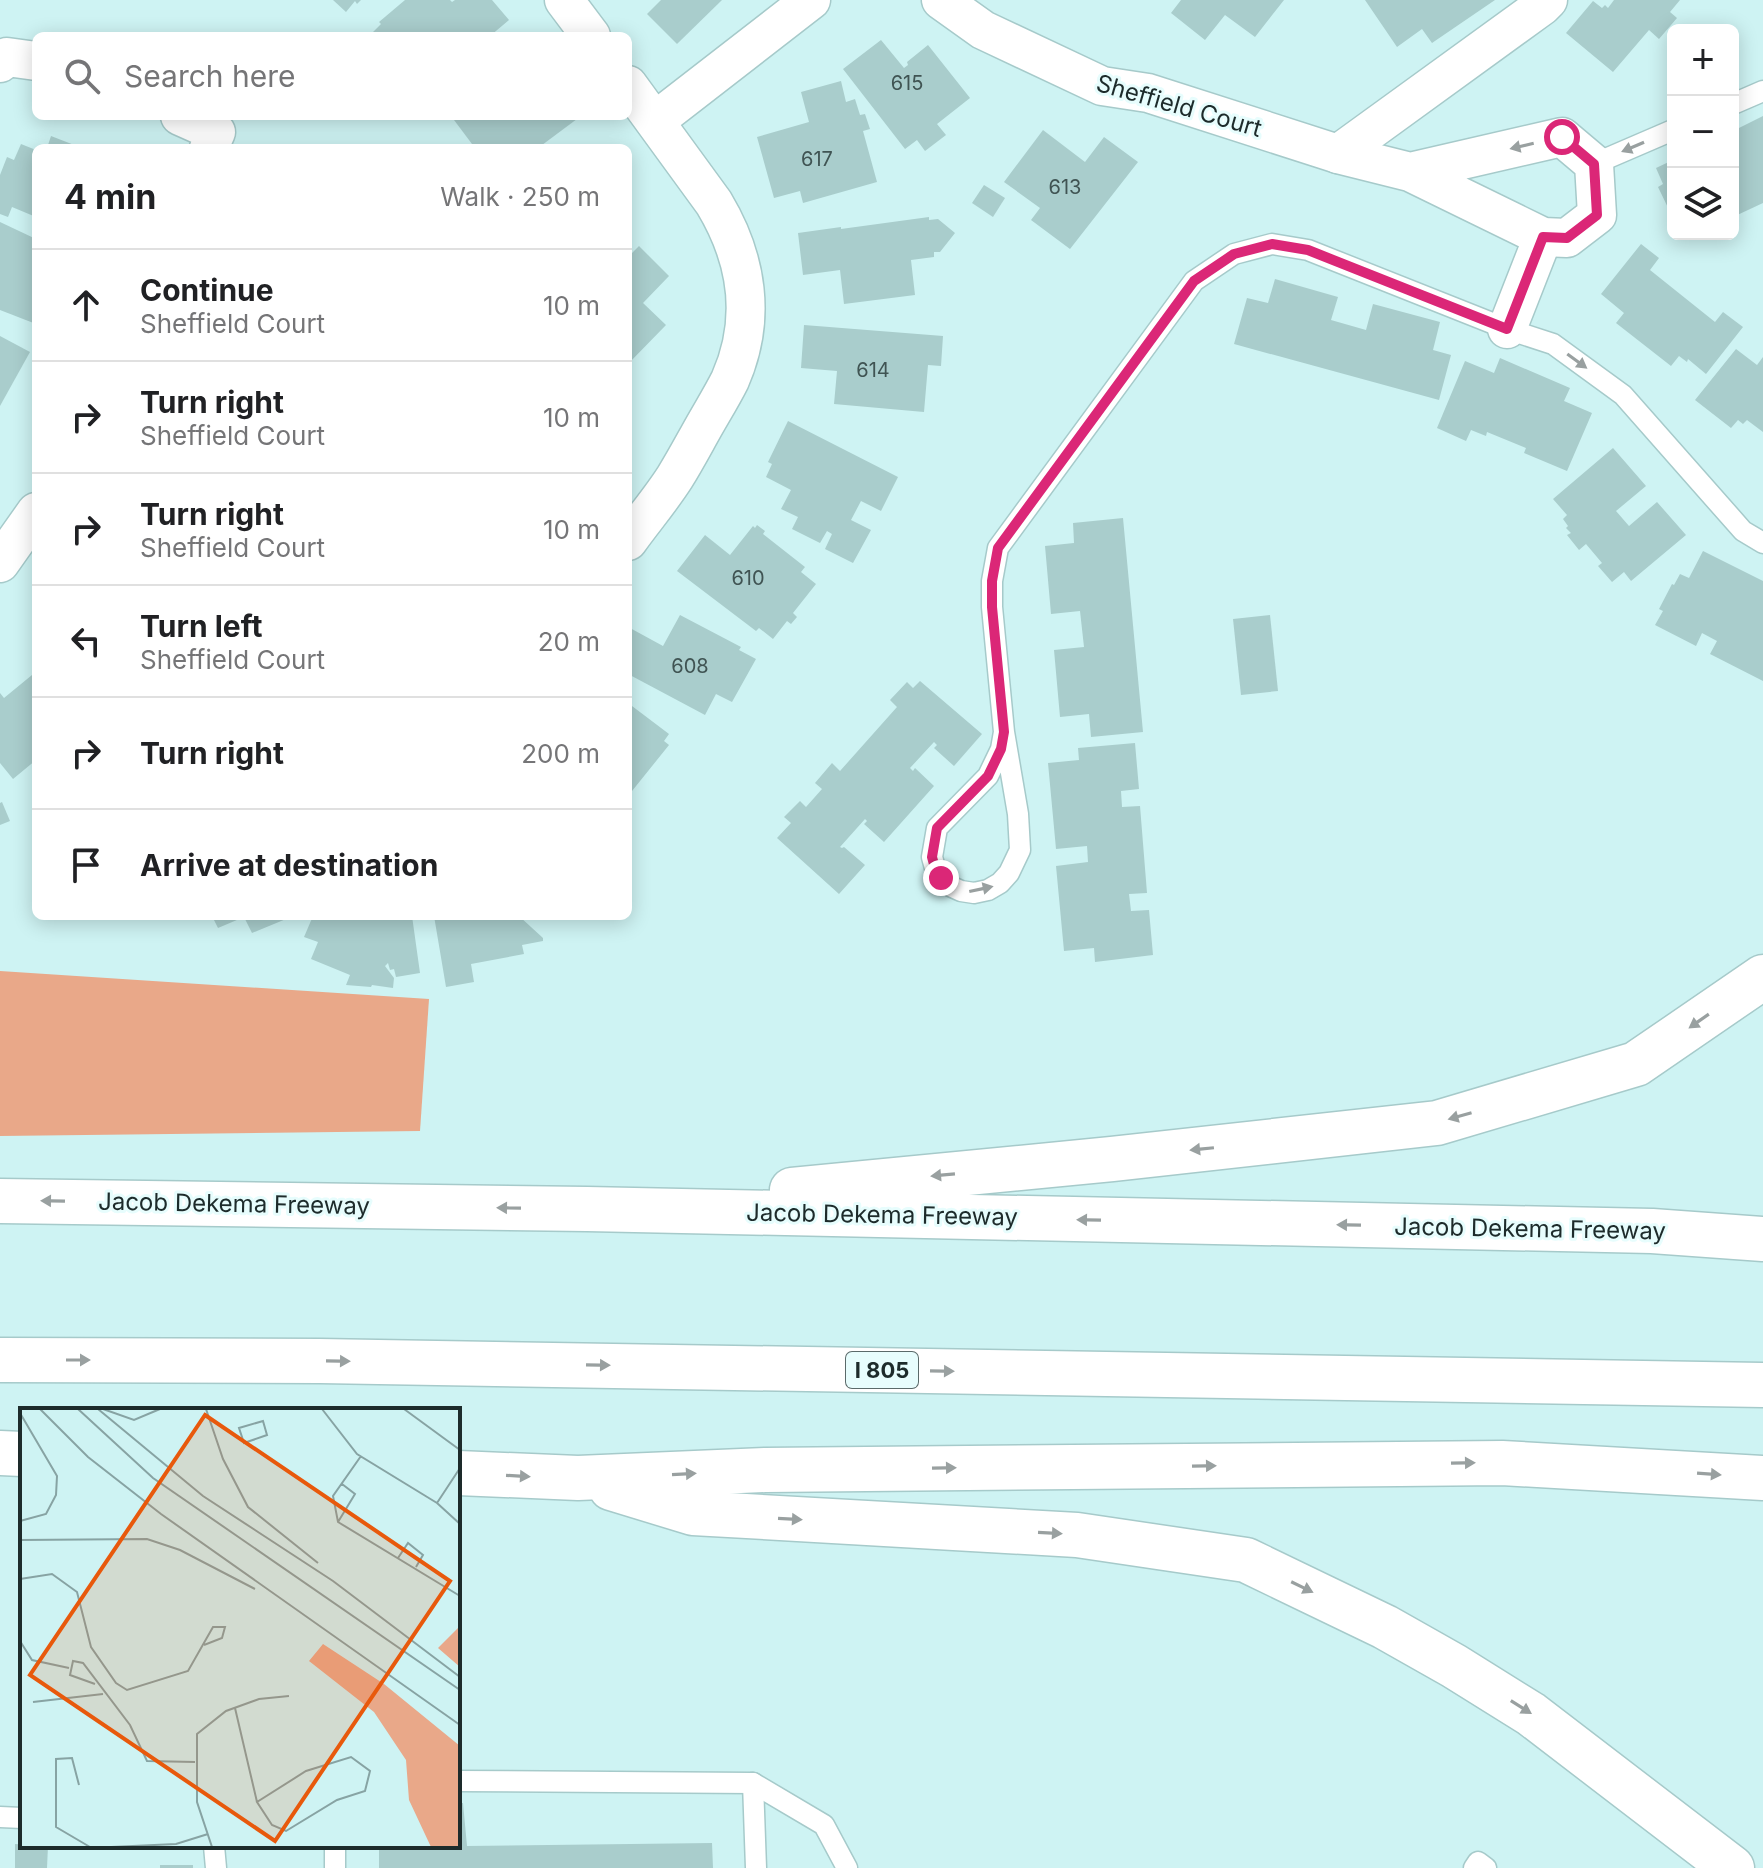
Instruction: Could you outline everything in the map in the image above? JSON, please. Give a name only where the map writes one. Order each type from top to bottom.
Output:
[{"type":"highway","points":[[587,1209],[1097,1161],[1437,1123],[1636,1064],[1763,977]]},
{"type":"highway","name":"Jacob Dekema Freeway","points":[[0,1201],[587,1209],[1652,1231],[1763,1239]]},
{"type":"highway","name":"I 805","points":[[0,1360],[351,1361],[1763,1385]]},
{"type":"highway","points":[[0,1453],[20,1454]]},
{"type":"highway","points":[[460,1473],[578,1478],[765,1470],[1502,1463],[1763,1478]]},
{"type":"highway","points":[[578,1478],[693,1513],[1077,1535],[1246,1560],[1385,1627],[1531,1714],[1732,1868]]},
{"type":"street","points":[[564,0],[588,32]]},
{"type":"street","points":[[655,121],[811,0]]},
{"type":"street","name":"Sheffield Court","points":[[941,0],[983,30],[1102,86],[1148,93],[1338,154],[1410,172],[1543,237]]},
{"type":"street","points":[[1338,154],[1548,0]]},
{"type":"street","points":[[0,63],[7,57],[32,60]]},
{"type":"street","points":[[632,90],[726,223],[742,268],[745,297],[744,328],[730,379],[675,476],[632,526]]},
{"type":"street","points":[[186,120],[222,143]]},
{"type":"street","name":"Sheffield Court","points":[[1410,172],[1562,137],[1594,164]]},
{"type":"street","points":[[1507,329],[1543,237],[1567,238],[1597,215],[1594,164]]},
{"type":"street","points":[[0,563],[32,518]]},
{"type":"lane","points":[[1739,101],[1763,91]]},
{"type":"lane","points":[[1594,164],[1667,133]]},
{"type":"lane","points":[[1004,732],[1001,749],[988,776],[937,828],[932,857],[935,868],[950,886],[961,891],[974,893],[1000,883],[1009,873],[1020,850],[992,607],[992,581],[998,548],[1194,281],[1234,254],[1272,244],[1308,250],[1507,329],[1553,344],[1623,395],[1743,531],[1763,543]]},
{"type":"lane","points":[[460,1781],[753,1783],[824,1825],[847,1868]]},
{"type":"lane","points":[[753,1783],[756,1868]]},
{"type":"lane","points":[[0,1817],[20,1818]]},
{"type":"lane","points":[[214,1848],[216,1868]]},
{"type":"lane","points":[[1474,1868],[1478,1862],[1486,1868]]},
{"type":"shaded area","points":[[0,971],[429,999],[420,1131],[0,1136]]},
{"type":"building","points":[[333,0],[361,0],[357,4],[355,1],[346,12]]},
{"type":"building","points":[[405,0],[492,0],[509,20],[495,32],[373,32],[381,24],[379,22]]},
{"type":"building","points":[[661,0],[722,0],[677,44],[647,14]]},
{"type":"building","points":[[1181,0],[1284,0],[1255,37],[1225,15],[1205,40],[1171,13]]},
{"type":"building","points":[[1365,0],[1495,0],[1432,43],[1422,29],[1397,47]]},
{"type":"building","points":[[1614,0],[1680,0],[1670,12],[1677,18],[1672,24],[1667,24],[1667,30],[1659,39],[1649,30],[1613,72],[1566,33],[1593,1],[1602,8],[1605,5],[1608,8]]},
{"type":"building","points":[[881,40],[904,68],[928,45],[970,98],[937,124],[946,135],[925,151],[917,140],[905,149],[843,69]]},
{"type":"building","points":[[841,81],[846,102],[855,99],[860,115],[865,114],[870,129],[863,131],[877,182],[803,203],[800,191],[774,198],[757,137],[809,122],[801,92]]},
{"type":"building","points":[[1763,116],[1763,203],[1739,214],[1739,168],[1739,128]]},
{"type":"building","points":[[454,120],[576,120],[543,144],[472,144]]},
{"type":"building","points":[[1043,130],[1085,162],[1104,137],[1138,162],[1070,249],[1031,220],[1040,208],[1004,182]]},
{"type":"building","points":[[51,136],[72,144],[48,144]]},
{"type":"building","points":[[21,144],[32,148],[32,215],[12,207],[8,217],[0,214],[0,175],[7,157],[14,160]]},
{"type":"building","points":[[1667,163],[1667,206],[1658,187],[1663,184],[1656,168]]},
{"type":"building","points":[[984,185],[1005,198],[993,217],[972,203]]},
{"type":"building","points":[[929,217],[929,220],[938,219],[955,233],[940,252],[934,252],[934,257],[911,260],[915,295],[844,304],[840,270],[803,275],[798,233]]},
{"type":"building","points":[[0,222],[32,237],[32,322],[0,310]]},
{"type":"building","points":[[1641,244],[1659,258],[1650,270],[1715,322],[1723,312],[1743,327],[1706,374],[1688,359],[1687,362],[1679,356],[1671,366],[1616,323],[1624,313],[1601,294]]},
{"type":"building","points":[[639,246],[669,276],[643,303],[666,325],[632,360],[632,253]]},
{"type":"building","points":[[1275,279],[1338,297],[1331,320],[1366,330],[1373,304],[1440,322],[1433,350],[1451,355],[1439,400],[1234,344],[1247,298],[1268,303]]},
{"type":"building","points":[[804,325],[943,336],[941,366],[928,365],[924,412],[834,404],[837,371],[801,368]]},
{"type":"building","points":[[0,336],[30,352],[0,406]]},
{"type":"building","points":[[1736,349],[1757,365],[1763,357],[1763,432],[1747,420],[1743,424],[1738,420],[1731,428],[1695,400]]},
{"type":"building","points":[[1500,358],[1570,388],[1564,401],[1592,413],[1567,471],[1524,453],[1526,448],[1487,432],[1486,436],[1471,430],[1466,441],[1437,428],[1465,361],[1494,373]]},
{"type":"building","points":[[788,421],[898,477],[881,511],[861,501],[851,520],[871,530],[853,563],[825,549],[832,534],[827,531],[820,543],[792,529],[798,517],[781,509],[791,490],[766,477],[772,464],[768,462]]},
{"type":"building","points":[[1613,448],[1646,486],[1616,511],[1629,526],[1657,502],[1686,535],[1631,581],[1624,572],[1612,582],[1598,566],[1602,563],[1586,544],[1579,550],[1567,535],[1571,533],[1563,519],[1567,515],[1553,499]]},
{"type":"building","points":[[1123,518],[1143,732],[1091,737],[1089,714],[1060,717],[1054,650],[1084,647],[1080,611],[1051,614],[1045,546],[1074,543],[1073,523]]},
{"type":"building","points":[[757,525],[765,531],[763,534],[805,567],[801,572],[816,584],[793,613],[797,617],[791,624],[787,621],[773,639],[759,628],[756,631],[677,571],[705,535],[730,555]]},
{"type":"building","points":[[1703,551],[1763,581],[1763,681],[1710,654],[1717,641],[1702,633],[1696,646],[1655,625],[1663,611],[1659,609],[1672,584],[1680,574],[1689,578]]},
{"type":"building","points":[[680,615],[741,647],[739,650],[756,659],[732,702],[716,694],[705,715],[632,676],[632,629],[663,646]]},
{"type":"building","points":[[1270,615],[1278,691],[1241,695],[1233,619]]},
{"type":"building","points":[[32,675],[32,763],[13,779],[0,763],[0,693],[4,698]]},
{"type":"building","points":[[920,681],[982,734],[954,766],[934,748],[937,745],[934,742],[910,768],[913,771],[915,768],[934,786],[884,842],[864,824],[865,819],[840,847],[865,865],[839,894],[777,838],[791,823],[784,817],[800,801],[806,807],[822,789],[815,783],[832,763],[840,771],[897,707],[890,700],[907,682],[913,688]]},
{"type":"building","points":[[632,706],[669,734],[664,741],[669,745],[632,791]]},
{"type":"building","points":[[1135,743],[1139,789],[1121,791],[1122,807],[1140,806],[1147,893],[1129,894],[1131,911],[1149,910],[1153,955],[1095,962],[1094,948],[1064,951],[1056,866],[1088,862],[1087,846],[1056,849],[1048,763],[1079,760],[1078,748]]},
{"type":"building","points":[[0,803],[10,821],[0,825]]},
{"type":"building","points":[[214,920],[237,920],[218,928]]},
{"type":"building","points":[[246,920],[284,920],[252,933]]},
{"type":"building","points":[[311,920],[413,920],[420,973],[396,977],[388,963],[385,966],[394,978],[393,988],[346,985],[350,975],[311,959],[318,942],[304,937]]},
{"type":"building","points":[[435,920],[523,920],[543,938],[543,941],[522,945],[524,954],[471,964],[474,982],[446,987]]},
{"type":"building","points":[[460,1803],[463,1803],[467,1846],[712,1843],[713,1868],[379,1868],[379,1848],[460,1848]]},
{"type":"building","points":[[15,1844],[20,1844],[20,1848],[48,1848],[47,1868],[15,1868]]},
{"type":"building","points":[[160,1865],[193,1865],[193,1868],[160,1868]]},
{"type":"route","points":[[941,878],[932,857],[937,828],[988,776],[1001,749],[1004,732],[992,607],[992,581],[998,548],[1194,281],[1234,254],[1272,244],[1308,250],[1507,329],[1543,237],[1567,238],[1597,215],[1594,164],[1562,137]]}]
